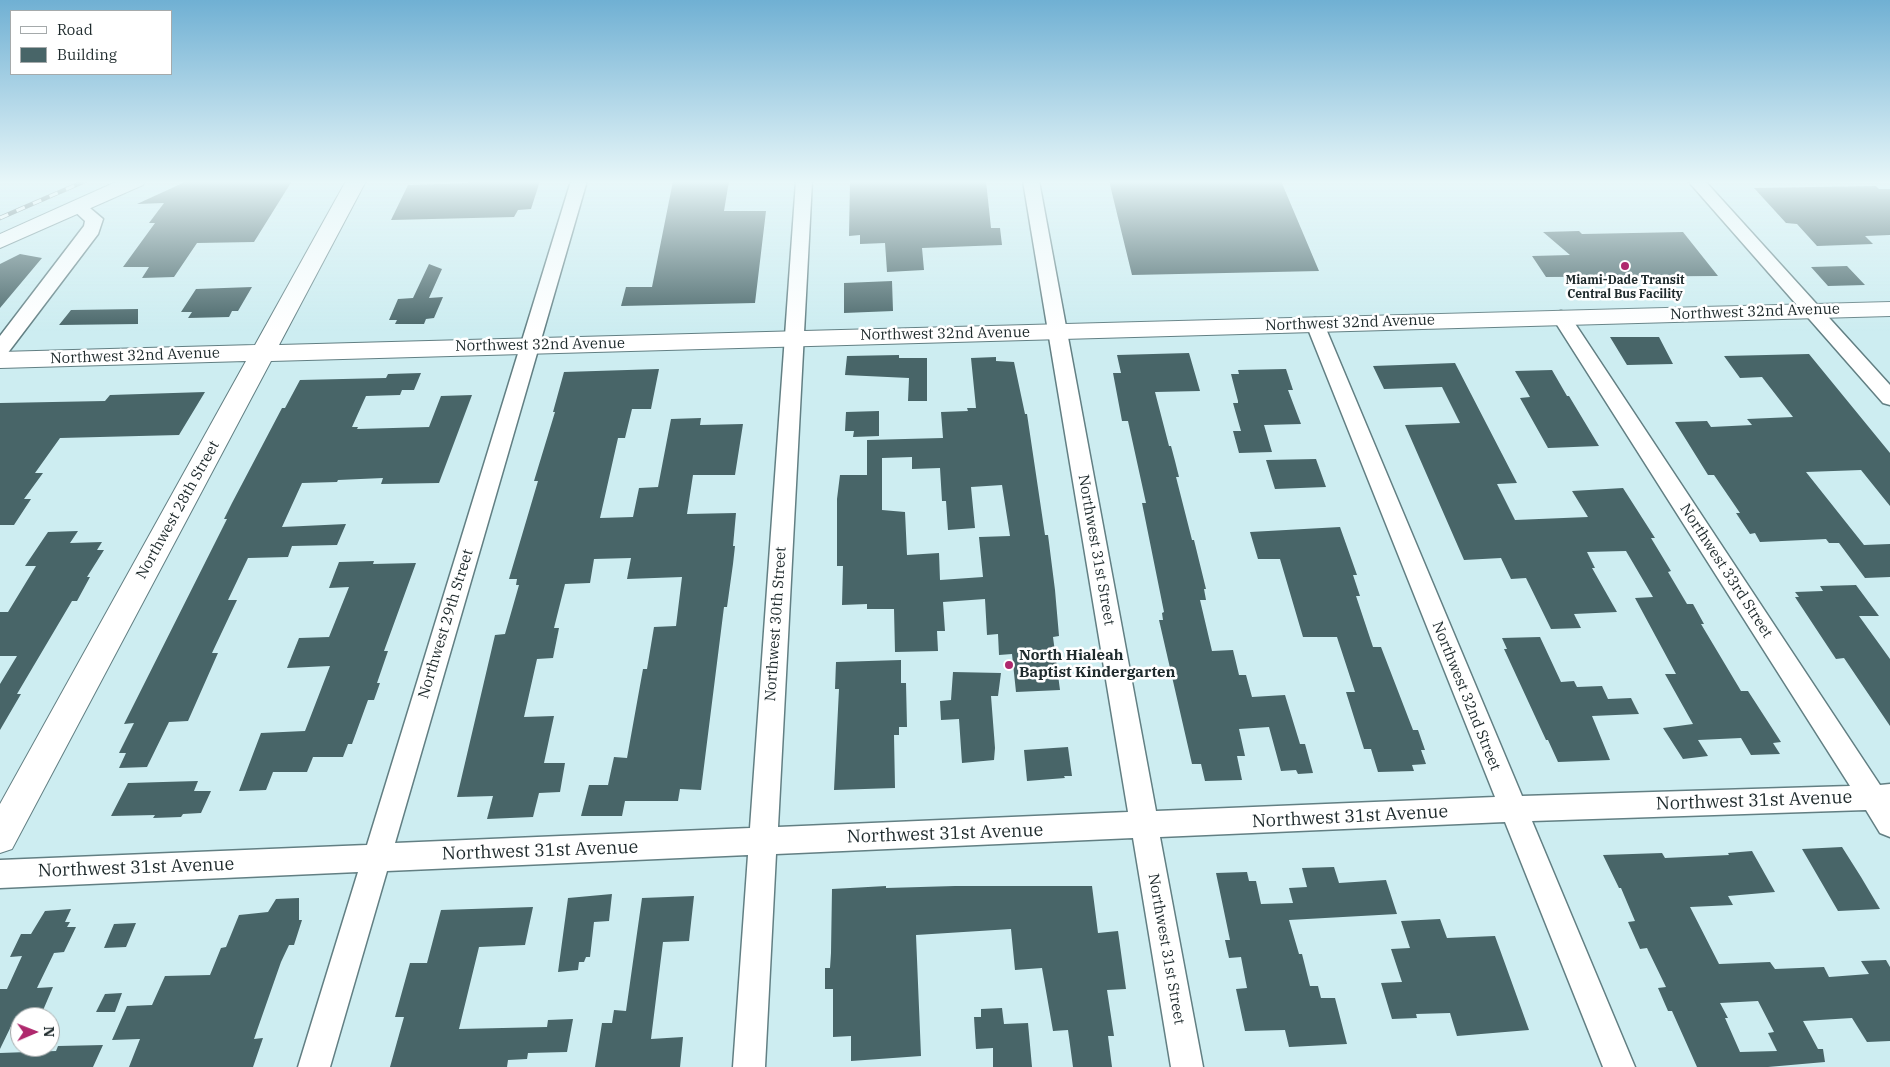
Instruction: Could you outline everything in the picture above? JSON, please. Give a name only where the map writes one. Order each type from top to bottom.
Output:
[{"type":"main road","points":[[0,242],[25,231]]},
{"type":"main road","name":"Northwest 28th Street","points":[[0,837],[329,231]]},
{"type":"main road","name":"Northwest 32nd Avenue","points":[[0,360],[1890,308]]},
{"type":"street","points":[[0,349],[91,231]]},
{"type":"street","name":"Northwest 29th Street","points":[[314,1067],[564,231]]},
{"type":"street","name":"Northwest 30th Street","points":[[749,1067],[801,231]]},
{"type":"street","name":"Northwest 31st Street","points":[[1039,231],[1187,1067]]},
{"type":"street","points":[[1740,231],[1890,398]]},
{"type":"street","name":"Northwest 33rd Street","points":[[1561,317],[1882,797],[1890,824]]},
{"type":"street","name":"Northwest 32nd Street","points":[[1316,324],[1618,1067]]},
{"type":"street","name":"Northwest 31st Avenue","points":[[0,874],[1512,809],[1882,797]]},
{"type":"building","points":[[149,231],[261,231],[254,242],[197,243],[174,277],[142,278],[149,267],[123,267]]},
{"type":"building","points":[[663,231],[764,231],[755,303],[621,306],[626,287],[652,287]]},
{"type":"building","points":[[849,231],[1000,231],[1002,245],[922,248],[924,270],[887,272],[885,243],[860,244],[860,235],[849,236]]},
{"type":"building","points":[[1121,231],[1302,231],[1319,271],[1132,275]]},
{"type":"building","name":"Miami-Dade Transit Central Bus Facility","points":[[1579,231],[1582,234],[1683,232],[1718,276],[1546,277],[1532,256],[1570,255],[1543,232]]},
{"type":"building","points":[[1803,231],[1890,231],[1890,235],[1865,236],[1873,244],[1817,246]]},
{"type":"building","points":[[20,254],[42,258],[0,308],[0,264]]},
{"type":"building","points":[[429,264],[442,269],[429,298],[443,297],[434,318],[426,319],[424,324],[395,324],[397,320],[389,320],[398,299],[413,298]]},
{"type":"building","points":[[1847,266],[1865,285],[1828,286],[1811,267]]},
{"type":"building","points":[[892,281],[893,311],[844,313],[844,283]]},
{"type":"building","points":[[252,287],[238,311],[232,311],[229,317],[188,318],[192,312],[181,312],[196,289]]},
{"type":"building","points":[[138,309],[138,324],[59,325],[71,310]]},
{"type":"building","points":[[1610,337],[1659,337],[1673,364],[1627,365]]},
{"type":"building","points":[[1189,353],[1200,391],[1155,392],[1169,446],[1171,446],[1175,461],[1179,477],[1176,477],[1206,589],[1204,589],[1206,600],[1200,600],[1212,651],[1233,650],[1239,675],[1246,675],[1252,697],[1285,695],[1300,744],[1305,744],[1313,773],[1298,774],[1296,770],[1281,771],[1269,727],[1239,729],[1245,756],[1237,756],[1242,780],[1205,781],[1201,764],[1192,764],[1159,620],[1163,620],[1162,613],[1164,612],[1142,503],[1146,503],[1128,421],[1122,421],[1113,373],[1121,373],[1117,355]]},
{"type":"building","points":[[1809,354],[1890,453],[1890,506],[1861,470],[1806,472],[1864,545],[1890,544],[1890,577],[1865,578],[1839,543],[1829,543],[1826,539],[1760,542],[1755,533],[1750,534],[1736,513],[1740,513],[1714,475],[1708,475],[1675,422],[1707,421],[1711,427],[1752,425],[1747,419],[1793,417],[1762,377],[1740,378],[1724,356]]},
{"type":"building","points":[[899,355],[899,358],[927,358],[927,401],[908,401],[909,378],[845,375],[847,356]]},
{"type":"building","points":[[996,357],[996,361],[1014,362],[1025,414],[1027,414],[1045,535],[1048,535],[1059,636],[1053,637],[1060,690],[1016,692],[1012,654],[999,655],[998,634],[987,635],[985,599],[943,602],[945,631],[937,631],[938,651],[895,652],[894,609],[867,609],[867,604],[842,605],[843,566],[837,566],[837,499],[840,475],[867,475],[867,440],[943,438],[941,412],[968,411],[967,408],[976,408],[971,358]],"holes":[[[912,457],[912,469],[940,468],[942,501],[946,501],[948,530],[975,528],[971,487],[1002,485],[1010,536],[979,537],[983,577],[940,580],[939,553],[907,555],[905,512],[882,510],[882,458]]]},
{"type":"building","points":[[1455,363],[1517,483],[1497,484],[1515,520],[1588,517],[1572,491],[1623,488],[1655,538],[1651,538],[1671,571],[1668,572],[1687,604],[1693,604],[1704,624],[1701,624],[1741,691],[1748,691],[1781,742],[1773,743],[1780,754],[1751,755],[1741,738],[1698,740],[1708,756],[1683,759],[1663,728],[1693,724],[1665,674],[1676,674],[1635,598],[1653,597],[1626,551],[1587,552],[1595,568],[1592,568],[1617,612],[1574,614],[1581,628],[1551,629],[1526,578],[1511,579],[1501,558],[1464,560],[1405,425],[1460,423],[1442,387],[1384,389],[1373,366]]},
{"type":"building","points":[[659,369],[651,409],[632,409],[625,438],[618,438],[600,518],[633,517],[639,488],[658,487],[671,419],[701,418],[700,425],[743,424],[735,475],[693,475],[687,514],[736,513],[733,564],[727,607],[724,607],[701,790],[680,789],[678,801],[625,801],[622,816],[581,816],[589,785],[608,785],[614,757],[627,758],[643,669],[647,669],[654,627],[676,626],[682,577],[627,579],[631,558],[594,559],[590,583],[565,584],[554,628],[559,628],[553,658],[537,659],[524,717],[554,716],[544,763],[565,763],[560,792],[539,793],[533,817],[487,819],[493,796],[457,797],[495,635],[505,634],[519,585],[516,585],[517,579],[509,579],[538,481],[534,481],[555,412],[553,412],[564,372]]},
{"type":"building","points":[[1286,369],[1293,390],[1288,390],[1301,424],[1264,425],[1272,452],[1239,453],[1233,431],[1241,431],[1233,403],[1238,403],[1238,401],[1231,374],[1239,374],[1238,370]]},
{"type":"building","points":[[1552,370],[1599,446],[1548,448],[1520,398],[1530,397],[1515,371]]},
{"type":"building","points":[[421,373],[414,390],[402,390],[400,395],[366,396],[352,427],[358,427],[357,429],[429,427],[441,396],[472,395],[439,483],[381,484],[383,478],[302,483],[282,527],[346,524],[337,545],[292,546],[288,557],[248,558],[228,600],[237,600],[212,653],[218,653],[188,721],[169,722],[147,767],[119,768],[126,753],[119,753],[134,723],[124,724],[227,519],[224,519],[232,503],[282,408],[285,408],[300,380],[386,378],[388,374]]},
{"type":"building","points":[[205,392],[179,435],[60,438],[35,473],[43,473],[24,499],[31,499],[14,525],[0,525],[0,403],[105,401],[110,395]]},
{"type":"building","points":[[879,411],[879,436],[853,437],[854,431],[845,431],[846,412]]},
{"type":"building","points":[[1316,459],[1326,487],[1275,489],[1266,460]]},
{"type":"building","points":[[1340,527],[1357,575],[1353,575],[1360,596],[1356,596],[1373,647],[1381,647],[1413,730],[1418,730],[1425,750],[1421,750],[1426,764],[1412,765],[1414,771],[1378,772],[1371,749],[1364,749],[1346,692],[1355,692],[1337,637],[1303,637],[1280,559],[1258,559],[1250,532]]},
{"type":"building","points":[[78,531],[70,543],[102,542],[97,550],[104,550],[87,577],[90,577],[77,601],[72,601],[17,694],[21,694],[0,730],[0,684],[17,656],[0,656],[0,612],[8,612],[36,566],[25,566],[48,532]]},
{"type":"building","points":[[374,561],[373,564],[416,563],[384,651],[388,651],[377,683],[380,683],[374,700],[368,700],[352,744],[348,744],[343,757],[313,757],[307,772],[273,772],[266,790],[239,791],[261,733],[305,731],[330,666],[287,668],[299,638],[329,637],[349,587],[329,588],[339,562]]},
{"type":"building","points":[[1856,585],[1879,616],[1859,616],[1890,659],[1890,726],[1844,658],[1836,659],[1795,597],[1799,597],[1795,592],[1823,591],[1820,586]]},
{"type":"building","points":[[1540,637],[1561,682],[1574,681],[1577,687],[1602,686],[1608,699],[1631,698],[1639,714],[1592,716],[1610,760],[1558,762],[1504,649],[1507,649],[1502,638]]},
{"type":"building","points":[[901,660],[901,683],[906,683],[907,727],[899,727],[899,735],[894,735],[895,788],[834,790],[839,689],[835,689],[836,662]]},
{"type":"building","points":[[953,672],[1001,673],[998,696],[991,696],[995,748],[994,760],[962,763],[959,719],[941,720],[940,701],[951,700]]},
{"type":"building","points":[[1068,747],[1072,776],[1027,781],[1024,750]]},
{"type":"building","points":[[198,781],[194,791],[211,791],[201,813],[183,814],[181,817],[153,818],[155,815],[111,816],[128,783]]},
{"type":"building","points":[[1842,847],[1880,909],[1838,911],[1802,849]]},
{"type":"building","points":[[1752,851],[1775,892],[1728,896],[1733,905],[1690,907],[1719,964],[1770,962],[1775,969],[1824,967],[1829,977],[1869,974],[1861,961],[1886,960],[1890,967],[1890,1041],[1867,1042],[1852,1018],[1803,1021],[1818,1049],[1823,1049],[1825,1062],[1768,1067],[1697,1067],[1672,1011],[1668,1011],[1658,988],[1666,987],[1647,948],[1640,949],[1628,922],[1635,921],[1621,888],[1619,888],[1603,855],[1662,853],[1665,858],[1729,855],[1728,853]],"holes":[[[1758,1001],[1774,1032],[1768,1033],[1777,1051],[1740,1052],[1725,1018],[1728,1018],[1720,1003]]]},
{"type":"building","points":[[1334,867],[1339,883],[1386,880],[1397,914],[1289,920],[1299,954],[1302,954],[1310,986],[1318,986],[1321,998],[1335,998],[1347,1044],[1289,1047],[1285,1030],[1245,1031],[1236,989],[1247,988],[1241,957],[1229,958],[1225,940],[1230,940],[1216,873],[1247,872],[1249,881],[1256,881],[1261,904],[1293,903],[1289,888],[1307,887],[1302,868]]},
{"type":"building","points":[[886,886],[886,888],[1092,886],[1098,933],[1118,931],[1126,989],[1107,990],[1114,1036],[1108,1036],[1112,1067],[1073,1067],[1068,1030],[1053,1031],[1042,968],[1015,970],[1011,929],[916,935],[921,1056],[851,1061],[851,1036],[833,1037],[833,989],[825,989],[825,968],[830,968],[832,889]]},
{"type":"building","points":[[612,894],[609,921],[594,922],[590,957],[586,957],[584,962],[579,962],[578,970],[558,972],[568,898]]},
{"type":"building","points":[[694,896],[689,941],[663,942],[651,1039],[683,1037],[680,1067],[595,1067],[602,1023],[612,1023],[614,1010],[626,1011],[642,898]]},
{"type":"building","points":[[299,898],[299,920],[302,920],[294,945],[289,945],[281,962],[254,1039],[263,1038],[253,1067],[129,1067],[140,1039],[112,1040],[127,1006],[152,1005],[165,976],[210,975],[221,948],[226,947],[239,915],[268,912],[276,899]]},
{"type":"building","points":[[533,907],[525,945],[479,947],[459,1029],[547,1027],[548,1020],[573,1019],[567,1052],[528,1053],[527,1059],[508,1060],[507,1067],[390,1067],[404,1017],[395,1017],[410,963],[427,963],[441,910]]},
{"type":"building","points":[[71,909],[65,922],[70,922],[67,927],[76,927],[64,952],[54,953],[37,988],[53,987],[44,1007],[10,1007],[10,1028],[0,1049],[0,989],[7,989],[22,956],[10,957],[21,934],[31,934],[45,911]]},
{"type":"building","points":[[1440,919],[1447,938],[1495,936],[1529,1030],[1457,1036],[1450,1013],[1416,1014],[1417,1018],[1392,1019],[1381,983],[1402,982],[1391,949],[1410,948],[1401,921]]},
{"type":"building","points":[[136,923],[126,947],[104,948],[114,924]]},
{"type":"building","points":[[122,993],[115,1012],[96,1012],[105,994]]},
{"type":"building","points":[[1002,1008],[1004,1024],[1028,1023],[1032,1067],[993,1067],[993,1048],[976,1049],[974,1017],[981,1017],[981,1009]]},
{"type":"building","points":[[103,1045],[93,1067],[0,1067],[0,1053],[10,1053],[10,1057],[60,1057],[60,1046]]},
{"type":"place","name":"Miami-Dade Transit Central Bus Facility","points":[[1625,266]]},
{"type":"place","name":"North Hialeah Baptist Kindergarten","points":[[1009,665]]}]
